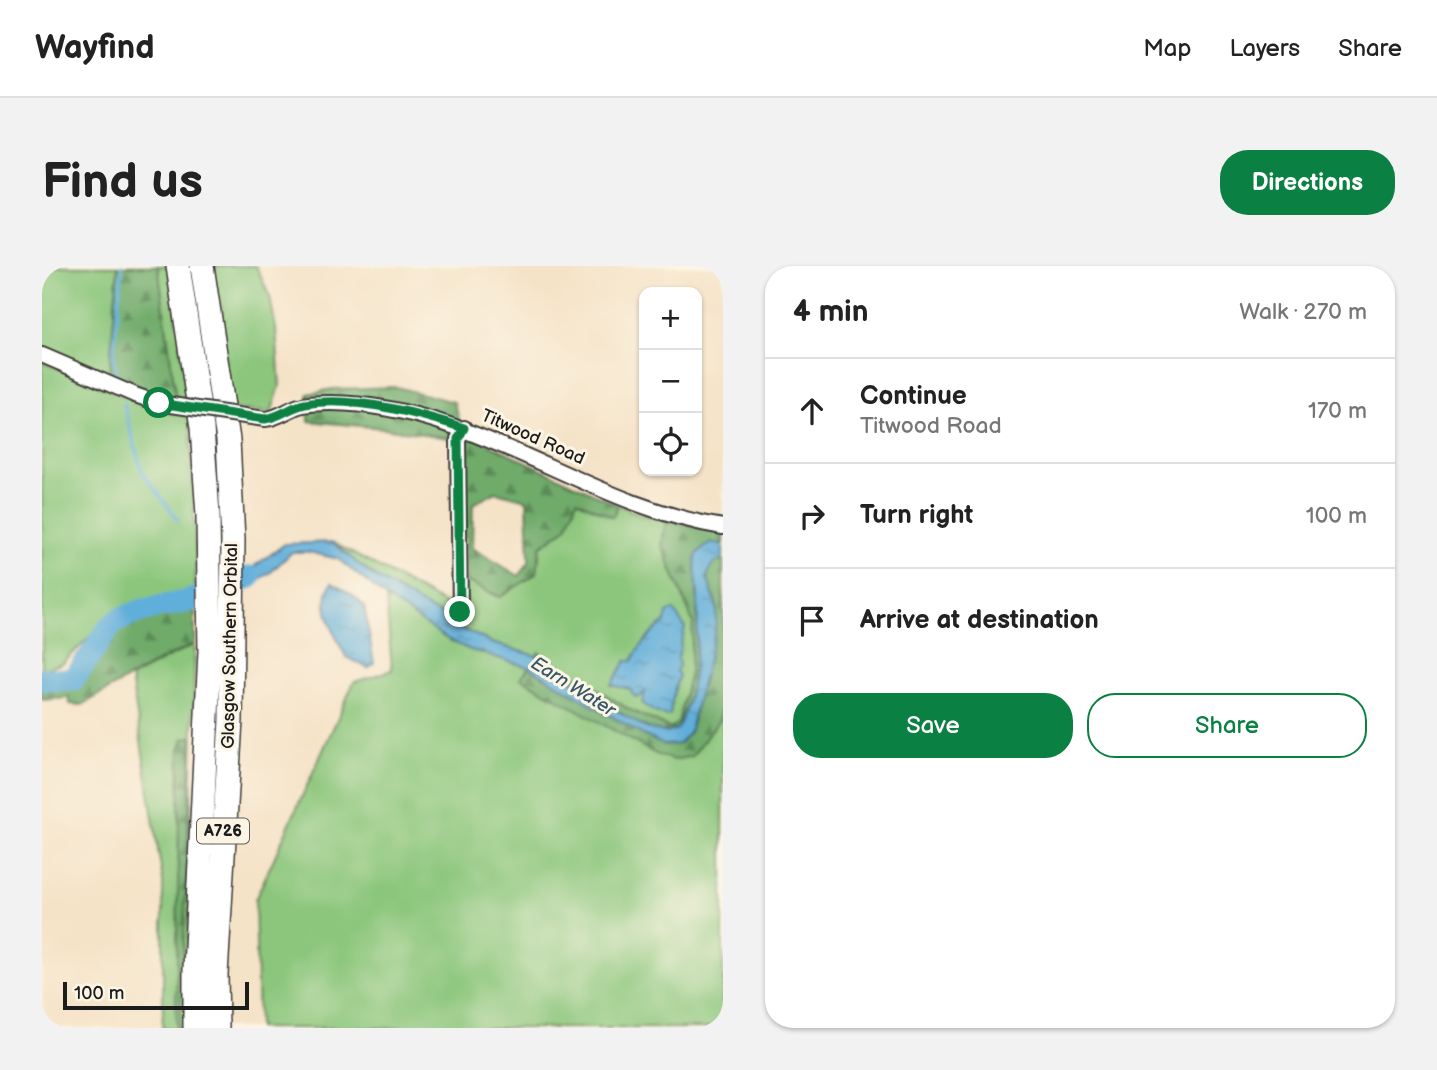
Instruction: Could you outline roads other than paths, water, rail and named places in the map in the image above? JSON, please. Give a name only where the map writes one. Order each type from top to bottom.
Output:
[{"type":"highway","name":"Glasgow Southern Orbital","points":[[178,266],[202,428],[208,550],[210,652],[200,840],[195,1028]]},
{"type":"highway","name":"Glasgow Southern Orbital","points":[[202,266],[228,440],[233,540],[231,720],[216,975],[217,1028]]},
{"type":"street","name":"Titwood Road","points":[[42,355],[159,403],[265,419],[277,418],[306,404],[392,408],[464,428],[652,511],[723,527]]},
{"type":"street","points":[[460,612],[458,439],[464,428]]},
{"type":"water","points":[[332,542],[373,576],[431,610],[452,619],[460,628],[492,643],[537,656],[602,702],[646,728],[667,733],[677,729],[683,715],[695,664],[698,595],[696,557],[712,543],[723,545],[723,558],[711,566],[707,577],[717,607],[715,632],[689,733],[679,744],[664,745],[529,667],[468,649],[447,639],[386,598],[338,559],[309,552],[292,552],[271,572],[246,587],[245,573],[285,544]]},
{"type":"water","points":[[332,583],[364,606],[374,663],[368,668],[346,657],[333,630],[326,600]]},
{"type":"water","points":[[673,610],[685,627],[678,657],[679,667],[676,671],[679,676],[670,714],[667,716],[642,703],[645,692],[637,698],[631,690],[611,685],[626,661],[632,661],[646,639],[665,623],[667,613]]},
{"type":"waterway","points":[[118,378],[113,358],[122,266]]},
{"type":"waterway","points":[[124,404],[142,472],[178,520]]},
{"type":"waterway","name":"Earn Water","points":[[42,679],[73,680],[110,627],[118,620],[143,610],[189,601],[250,577]]}]
